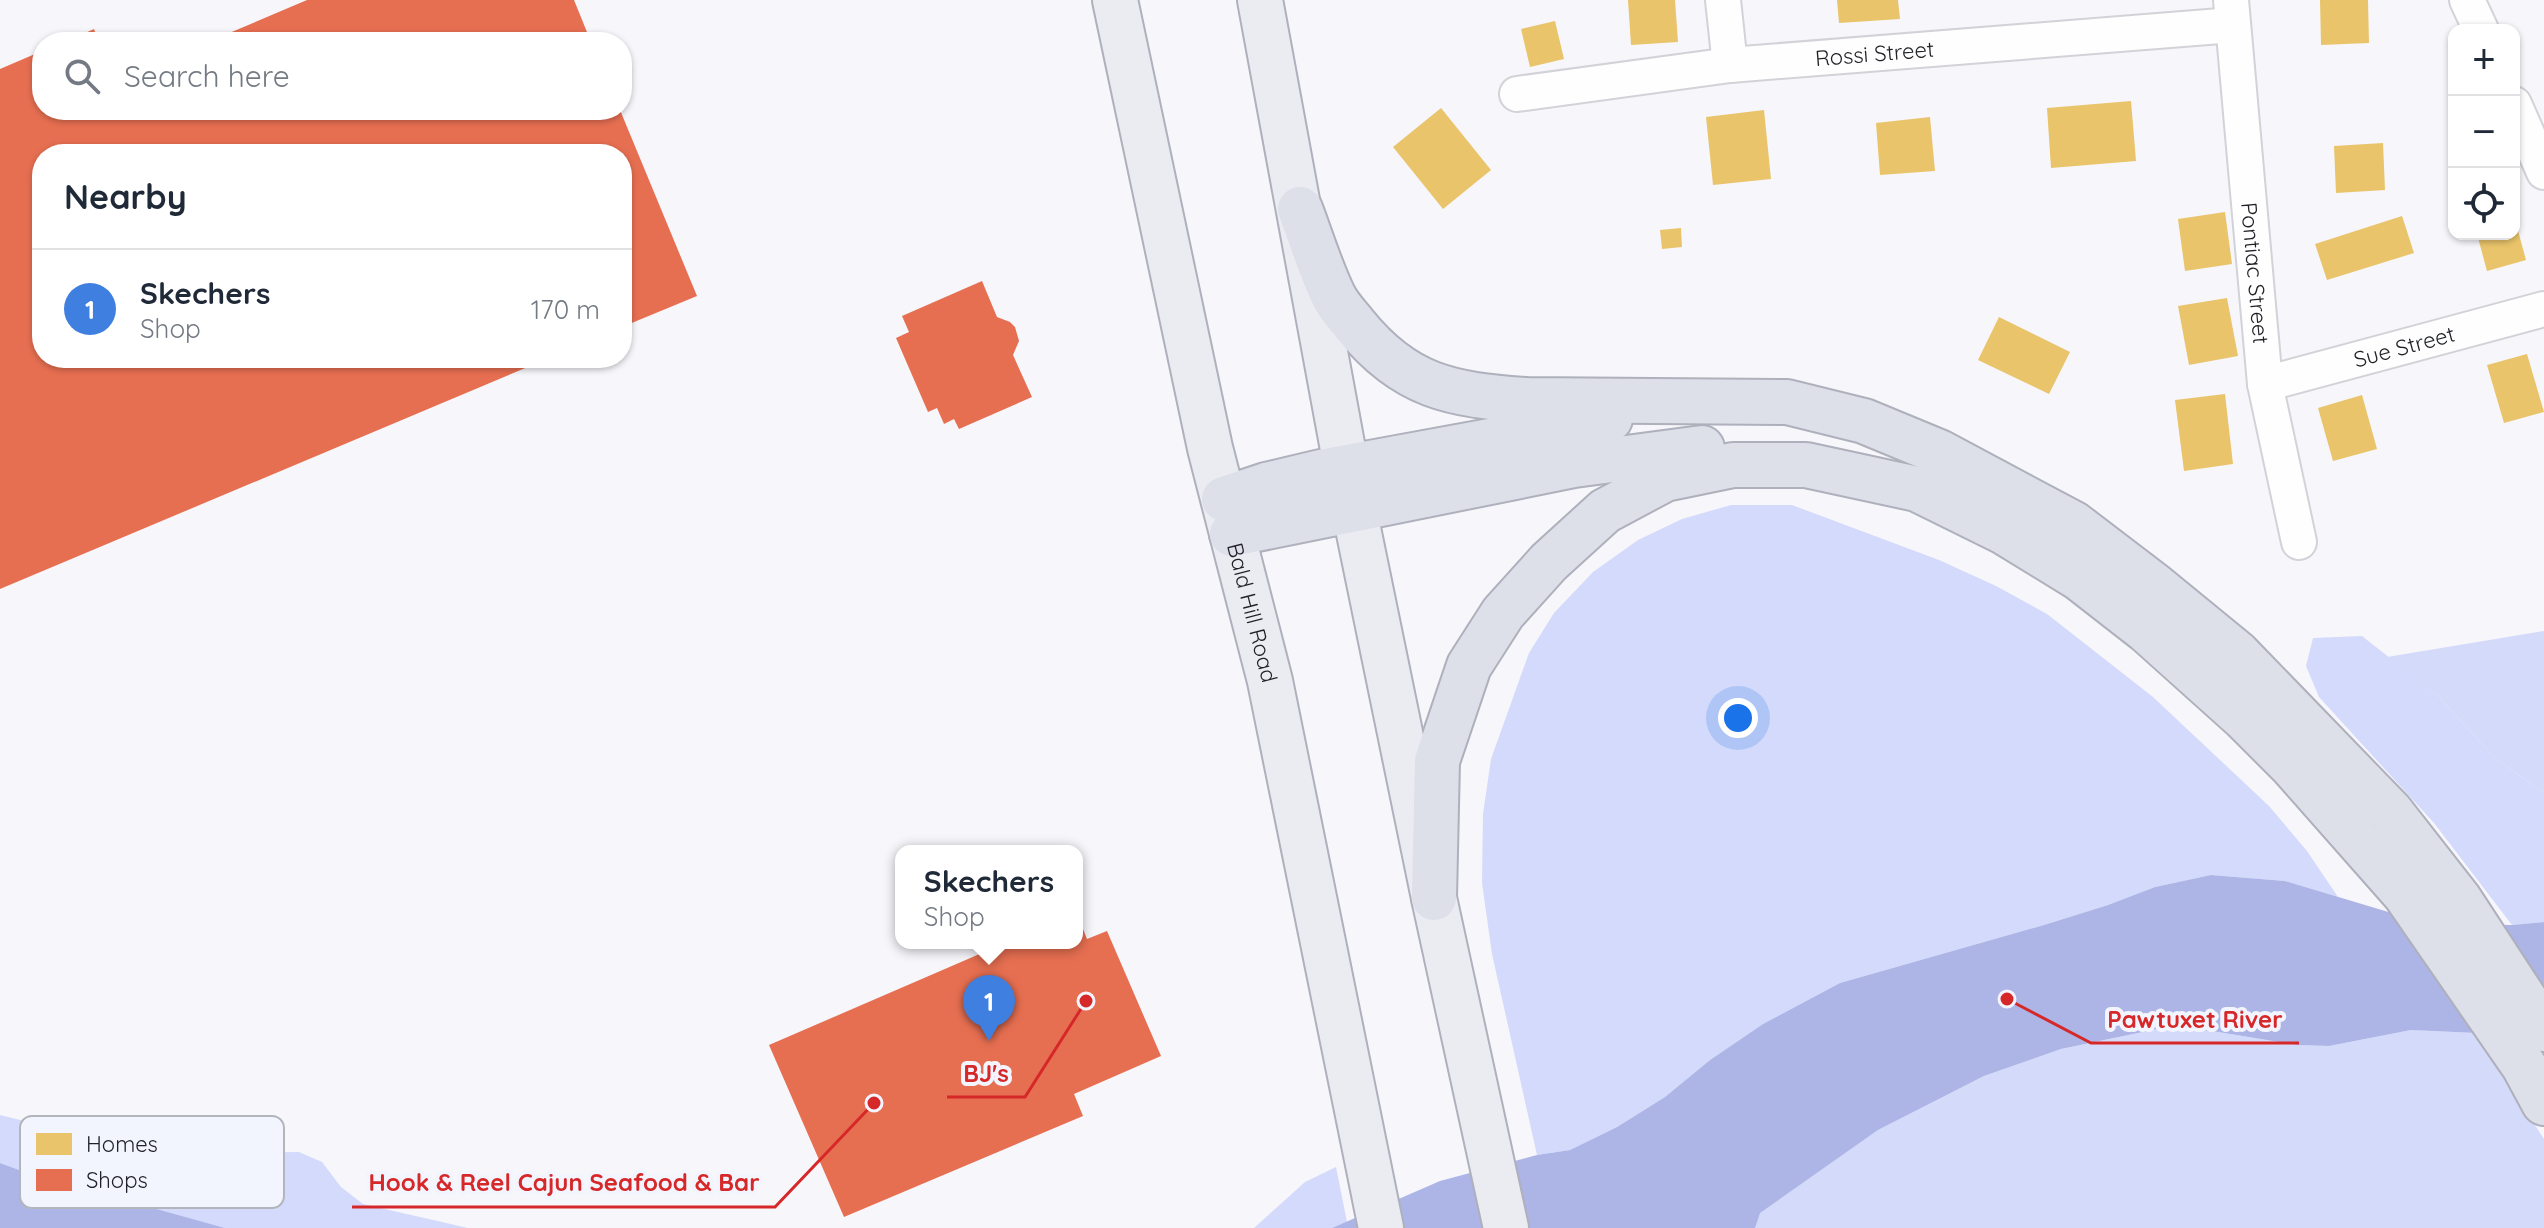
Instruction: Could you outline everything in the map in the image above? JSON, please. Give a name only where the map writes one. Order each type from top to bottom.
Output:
[{"type":"highway","points":[[1300,209],[1334,298],[1373,347],[1411,376],[1445,390],[1491,398],[1787,402],[1864,421],[1939,452],[2074,524],[2237,653],[2391,812],[2459,899],[2544,1029]]},
{"type":"highway","points":[[1350,489],[1706,401]]},
{"type":"highway","points":[[1228,516],[1266,485],[1321,472],[1350,489],[1726,445],[1917,489],[2004,532],[2079,578],[2147,631],[2244,718],[2292,766],[2405,894],[2524,1066],[2544,1103]]},
{"type":"highway","points":[[1434,898],[1437,761],[1469,666],[1503,613],[1549,562],[1605,511],[1665,479],[1733,465],[1806,465]]},
{"type":"main road","name":"Bald Hill Road","points":[[1115,0],[1210,448],[1270,681],[1381,1228]]},
{"type":"main road","points":[[1260,0],[1350,489],[1506,1228]]},
{"type":"street","points":[[1723,0],[1730,65]]},
{"type":"street","points":[[2467,0],[2478,24]]},
{"type":"street","name":"Rossi Street","points":[[1517,94],[1730,65],[2232,13]]},
{"type":"street","name":"Pontiac Street","points":[[2232,13],[2265,384],[2299,542]]},
{"type":"street","points":[[2520,118],[2544,172]]},
{"type":"street","name":"Sue Street","points":[[2265,384],[2544,309]]},
{"type":"shaded area","points":[[1731,505],[1792,505],[1939,560],[2047,614],[2153,697],[2269,806],[2307,851],[2338,897],[2285,881],[2211,875],[2155,887],[2044,925],[1840,983],[1763,1024],[1710,1060],[1665,1097],[1617,1127],[1570,1150],[1537,1155],[1492,954],[1482,883],[1483,814],[1491,759],[1529,653],[1554,613],[1593,572],[1638,540],[1682,519]]},
{"type":"shaded area","points":[[2544,631],[2544,793],[2495,758],[2438,696],[2387,657]]},
{"type":"shaded area","points":[[2362,636],[2438,696],[2495,758],[2544,793],[2544,922],[2512,925],[2434,823],[2319,697],[2306,666],[2313,638]]},
{"type":"shaded area","points":[[2211,875],[2285,881],[2395,914],[2452,924],[2544,922],[2544,1022],[2476,1033],[2411,1030],[2329,1046],[2297,1045],[2212,1031],[2162,1028],[2061,1049],[1984,1076],[1878,1130],[1760,1213],[1755,1228],[1332,1228],[1440,1181],[1537,1155],[1570,1150],[1617,1127],[1665,1097],[1710,1060],[1763,1024],[1840,983],[2044,925],[2155,887]]},
{"type":"shaded area","points":[[2162,1028],[2212,1031],[2297,1045],[2329,1046],[2411,1030],[2476,1033],[2544,1139],[2544,1228],[1755,1228],[1759,1213],[1878,1130],[1984,1076],[2061,1049]]},
{"type":"shaded area","points":[[0,1115],[20,1120],[20,1170],[0,1163]]},
{"type":"shaded area","points":[[284,1152],[299,1152],[322,1162],[341,1187],[363,1204],[468,1228],[225,1228],[151,1208],[284,1208]]},
{"type":"shaded area","points":[[0,1163],[20,1170],[20,1208],[153,1208],[225,1228],[0,1228]]},
{"type":"shaded area","points":[[1336,1167],[1347,1222],[1332,1228],[1254,1228],[1305,1182]]},
{"type":"building: Homes","points":[[1628,0],[1675,0],[1678,42],[1631,45]]},
{"type":"building: Homes","points":[[1837,0],[1898,0],[1900,19],[1839,23]]},
{"type":"building: Homes","points":[[2320,0],[2368,0],[2369,43],[2321,45]]},
{"type":"building: Homes","points":[[1555,21],[1564,59],[1530,67],[1521,29]]},
{"type":"building: Homes","points":[[2131,101],[2136,161],[2051,168],[2047,108]]},
{"type":"building: Homes","points":[[1441,108],[1491,170],[1443,209],[1393,147]]},
{"type":"building: Homes","points":[[1764,110],[1771,179],[1713,185],[1706,117]]},
{"type":"building: Homes","points":[[1930,117],[1935,171],[1880,175],[1876,123]]},
{"type":"building: Homes","points":[[2383,143],[2385,190],[2336,193],[2334,146]]},
{"type":"building: Homes","points":[[2225,212],[2232,264],[2185,271],[2178,219]]},
{"type":"building: Homes","points":[[2402,216],[2414,253],[2327,280],[2315,244]]},
{"type":"building: Homes","points":[[1681,228],[1682,247],[1662,249],[1660,230]]},
{"type":"building: Homes","points":[[2520,238],[2526,260],[2487,271],[2479,240]]},
{"type":"building: Homes","points":[[2227,298],[2238,356],[2189,365],[2178,306]]},
{"type":"building: Homes","points":[[1999,317],[2070,352],[2049,394],[1978,360]]},
{"type":"building: Homes","points":[[2527,354],[2544,412],[2504,423],[2487,365]]},
{"type":"building: Homes","points":[[2225,394],[2233,464],[2184,471],[2175,400]]},
{"type":"building: Homes","points":[[2362,395],[2377,449],[2333,461],[2318,408]]},
{"type":"building: Shops","points":[[307,0],[574,0],[587,32],[232,32]]},
{"type":"building: Shops","points":[[32,55],[32,120],[624,120],[697,296],[632,323],[632,144],[32,144],[32,368],[525,368],[0,589],[0,69]]},
{"type":"building: Shops","points":[[982,281],[997,317],[1015,327],[1019,341],[1013,355],[1032,397],[959,429],[954,419],[944,424],[937,408],[928,412],[896,338],[909,332],[902,316]]},
{"type":"building: Shops","points":[[1083,929],[1087,939],[1107,931],[1161,1056],[1074,1094],[1083,1116],[844,1217],[769,1045],[991,949],[1083,949]]},
{"type":"place","name":"Pawtuxet River","points":[[2007,999]]},
{"type":"place","name":"BJ's","points":[[1086,1001]]},
{"type":"place","name":"Skechers","points":[[989,1041]]},
{"type":"place","name":"Hook & Reel Cajun Seafood & Bar","points":[[874,1103]]}]
